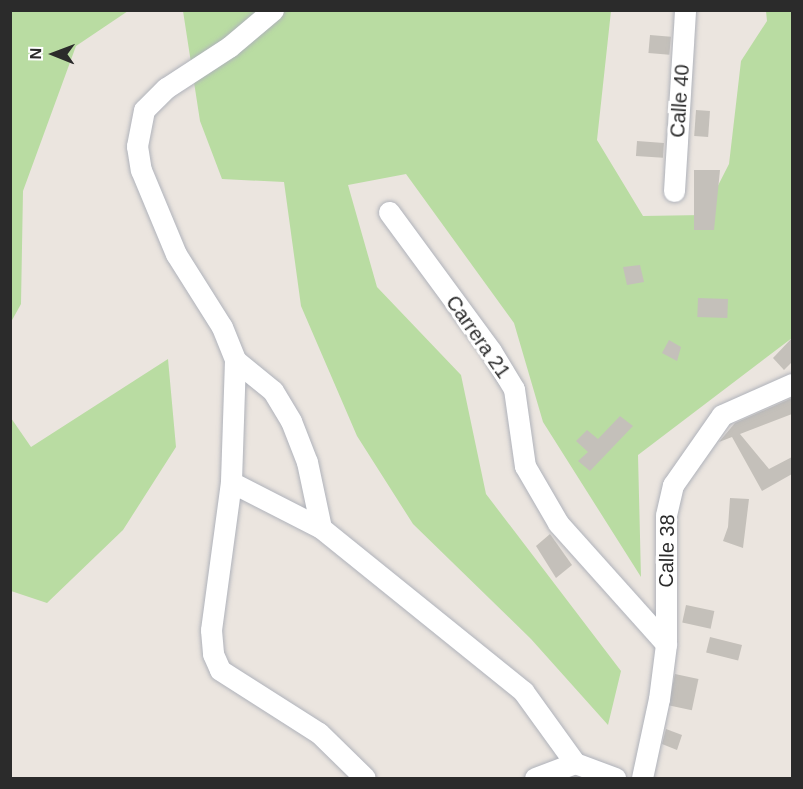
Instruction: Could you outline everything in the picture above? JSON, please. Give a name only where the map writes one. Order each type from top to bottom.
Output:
[{"type":"street","points":[[273,10],[229,46],[166,88],[144,110],[137,146],[141,171],[176,254],[222,327],[235,360],[231,482],[211,630],[213,654],[220,670],[319,733],[365,778]]},
{"type":"street","name":"Calle 40","points":[[674,191],[686,10]]},
{"type":"street","name":"Carrera 21","points":[[389,212],[491,351],[514,389],[525,466],[547,506],[666,644]]},
{"type":"street","points":[[235,360],[273,391],[291,421],[307,462],[321,528]]},
{"type":"street","name":"Calle 38","points":[[642,778],[659,699],[666,644],[666,515],[673,484],[722,415],[792,384]]},
{"type":"street","points":[[231,482],[321,528],[524,691],[575,762],[615,778]]},
{"type":"street","points":[[535,778],[575,762]]},
{"type":"green space","points":[[11,10],[128,11],[76,46],[23,191],[21,304],[11,322]]},
{"type":"green space","points":[[183,11],[611,11],[597,140],[643,216],[703,215],[729,164],[741,61],[767,21],[766,11],[792,11],[792,338],[638,455],[641,577],[543,422],[514,323],[406,174],[348,185],[377,287],[461,375],[486,494],[621,671],[608,725],[531,639],[413,524],[357,436],[301,306],[284,182],[222,179],[200,121]]},
{"type":"green space","points":[[168,359],[176,447],[123,530],[47,603],[11,591],[11,418],[31,447]]},
{"type":"building","points":[[650,35],[671,37],[669,55],[648,53]]},
{"type":"building","points":[[696,110],[710,111],[708,137],[694,136]]},
{"type":"building","points":[[637,141],[664,143],[663,158],[636,156]]},
{"type":"building","points":[[694,170],[720,170],[714,230],[694,230]]},
{"type":"building","points":[[640,265],[644,282],[627,285],[623,267]]},
{"type":"building","points":[[698,298],[728,299],[727,318],[697,317]]},
{"type":"building","points":[[792,338],[792,362],[784,370],[773,358]]},
{"type":"building","points":[[669,340],[681,347],[677,361],[662,353]]},
{"type":"building","points":[[792,398],[792,414],[740,434],[769,469],[792,457],[792,474],[762,491],[732,437],[719,442],[735,423]]},
{"type":"building","points":[[620,416],[633,426],[590,471],[578,461],[588,452],[576,441],[587,430],[598,439]]},
{"type":"building","points":[[730,498],[749,499],[743,548],[723,541],[728,527]]},
{"type":"building","points":[[550,534],[572,565],[556,578],[536,546]]},
{"type":"building","points":[[686,605],[714,611],[711,629],[682,623]]},
{"type":"building","points":[[710,637],[742,645],[738,661],[706,653]]},
{"type":"building","points":[[675,674],[698,679],[692,710],[668,705]]},
{"type":"building","points":[[666,729],[682,735],[677,750],[662,744]]}]
